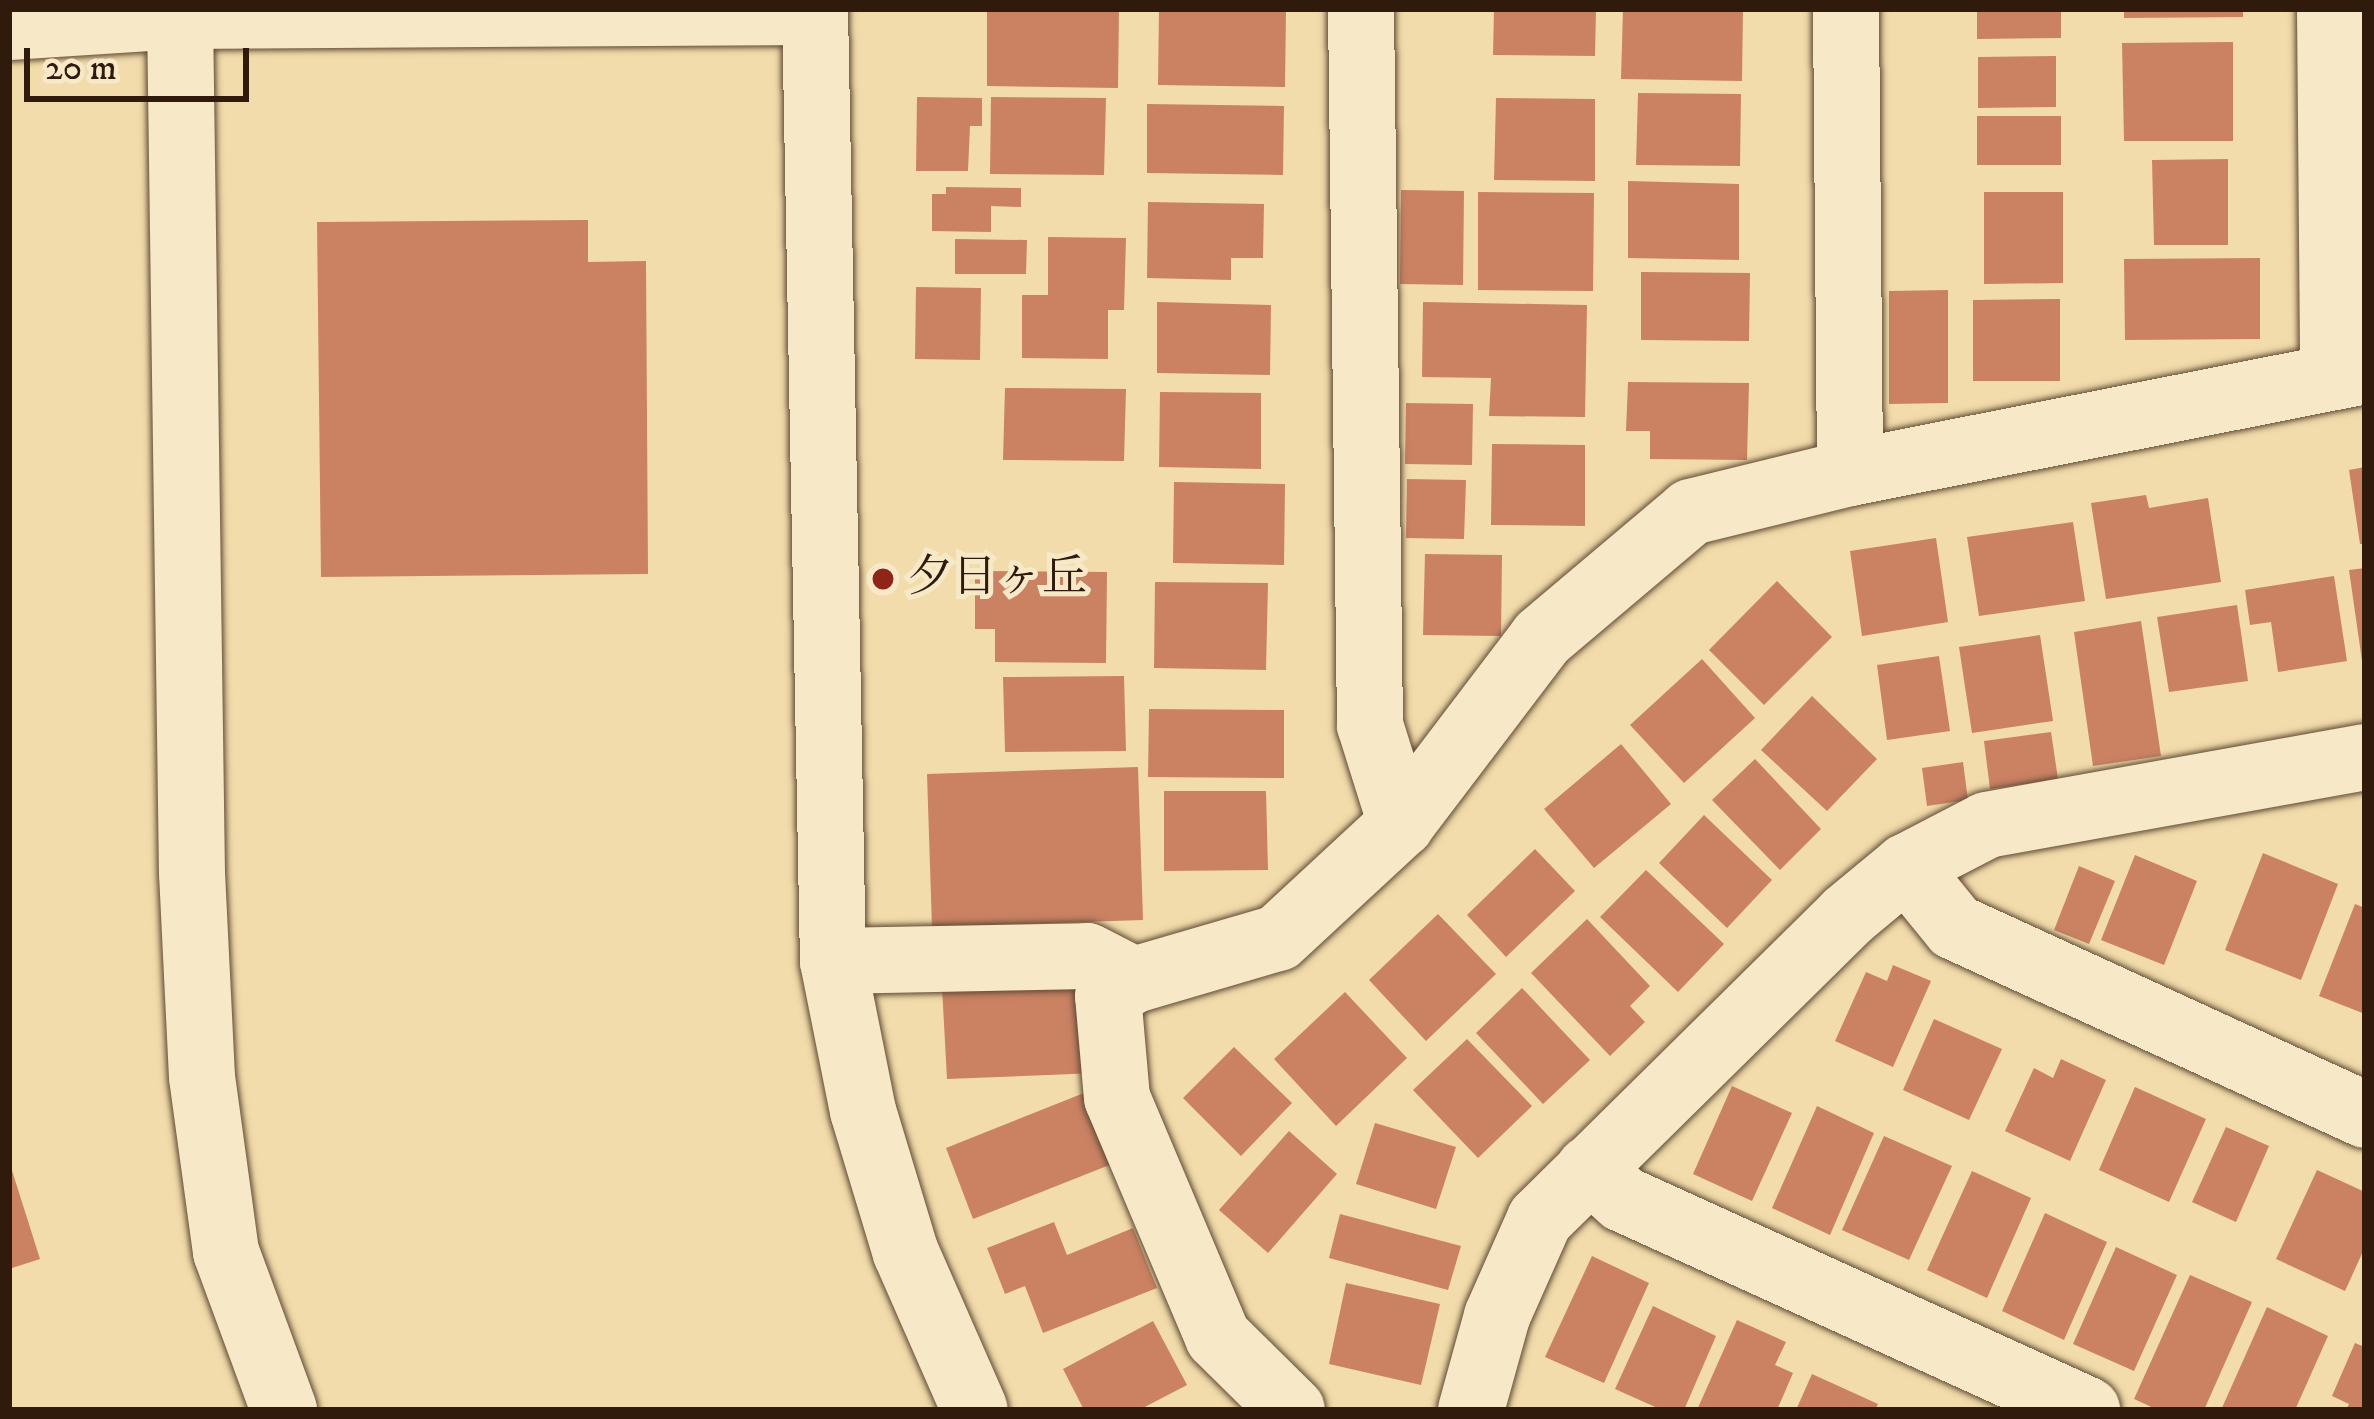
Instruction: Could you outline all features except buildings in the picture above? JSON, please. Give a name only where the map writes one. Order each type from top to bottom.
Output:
[{"type":"street","points":[[1361,9],[1370,725],[1401,824]]},
{"type":"street","points":[[1846,9],[1850,473]]},
{"type":"street","points":[[1292,1410],[1218,1337],[1117,1098],[1108,996],[1134,980],[1277,938],[1401,824],[1542,638],[1691,512],[1850,473],[2349,374],[2330,9]]},
{"type":"street","points":[[9,27],[180,16],[815,11],[833,961],[862,1111],[906,1253],[975,1410]]},
{"type":"street","points":[[180,16],[192,849],[202,1077],[226,1252],[284,1410]]},
{"type":"street","points":[[1471,1410],[1497,1316],[1540,1219],[1847,916],[1906,868],[1987,825],[2365,757]]},
{"type":"street","points":[[1906,868],[1955,927],[2365,1115]]},
{"type":"street","points":[[833,961],[1087,956],[1134,980]]},
{"type":"street","points":[[1589,1169],[1623,1199],[2087,1410]]},
{"type":"place","name":"夕日ヶ丘","points":[[883,579]]}]
